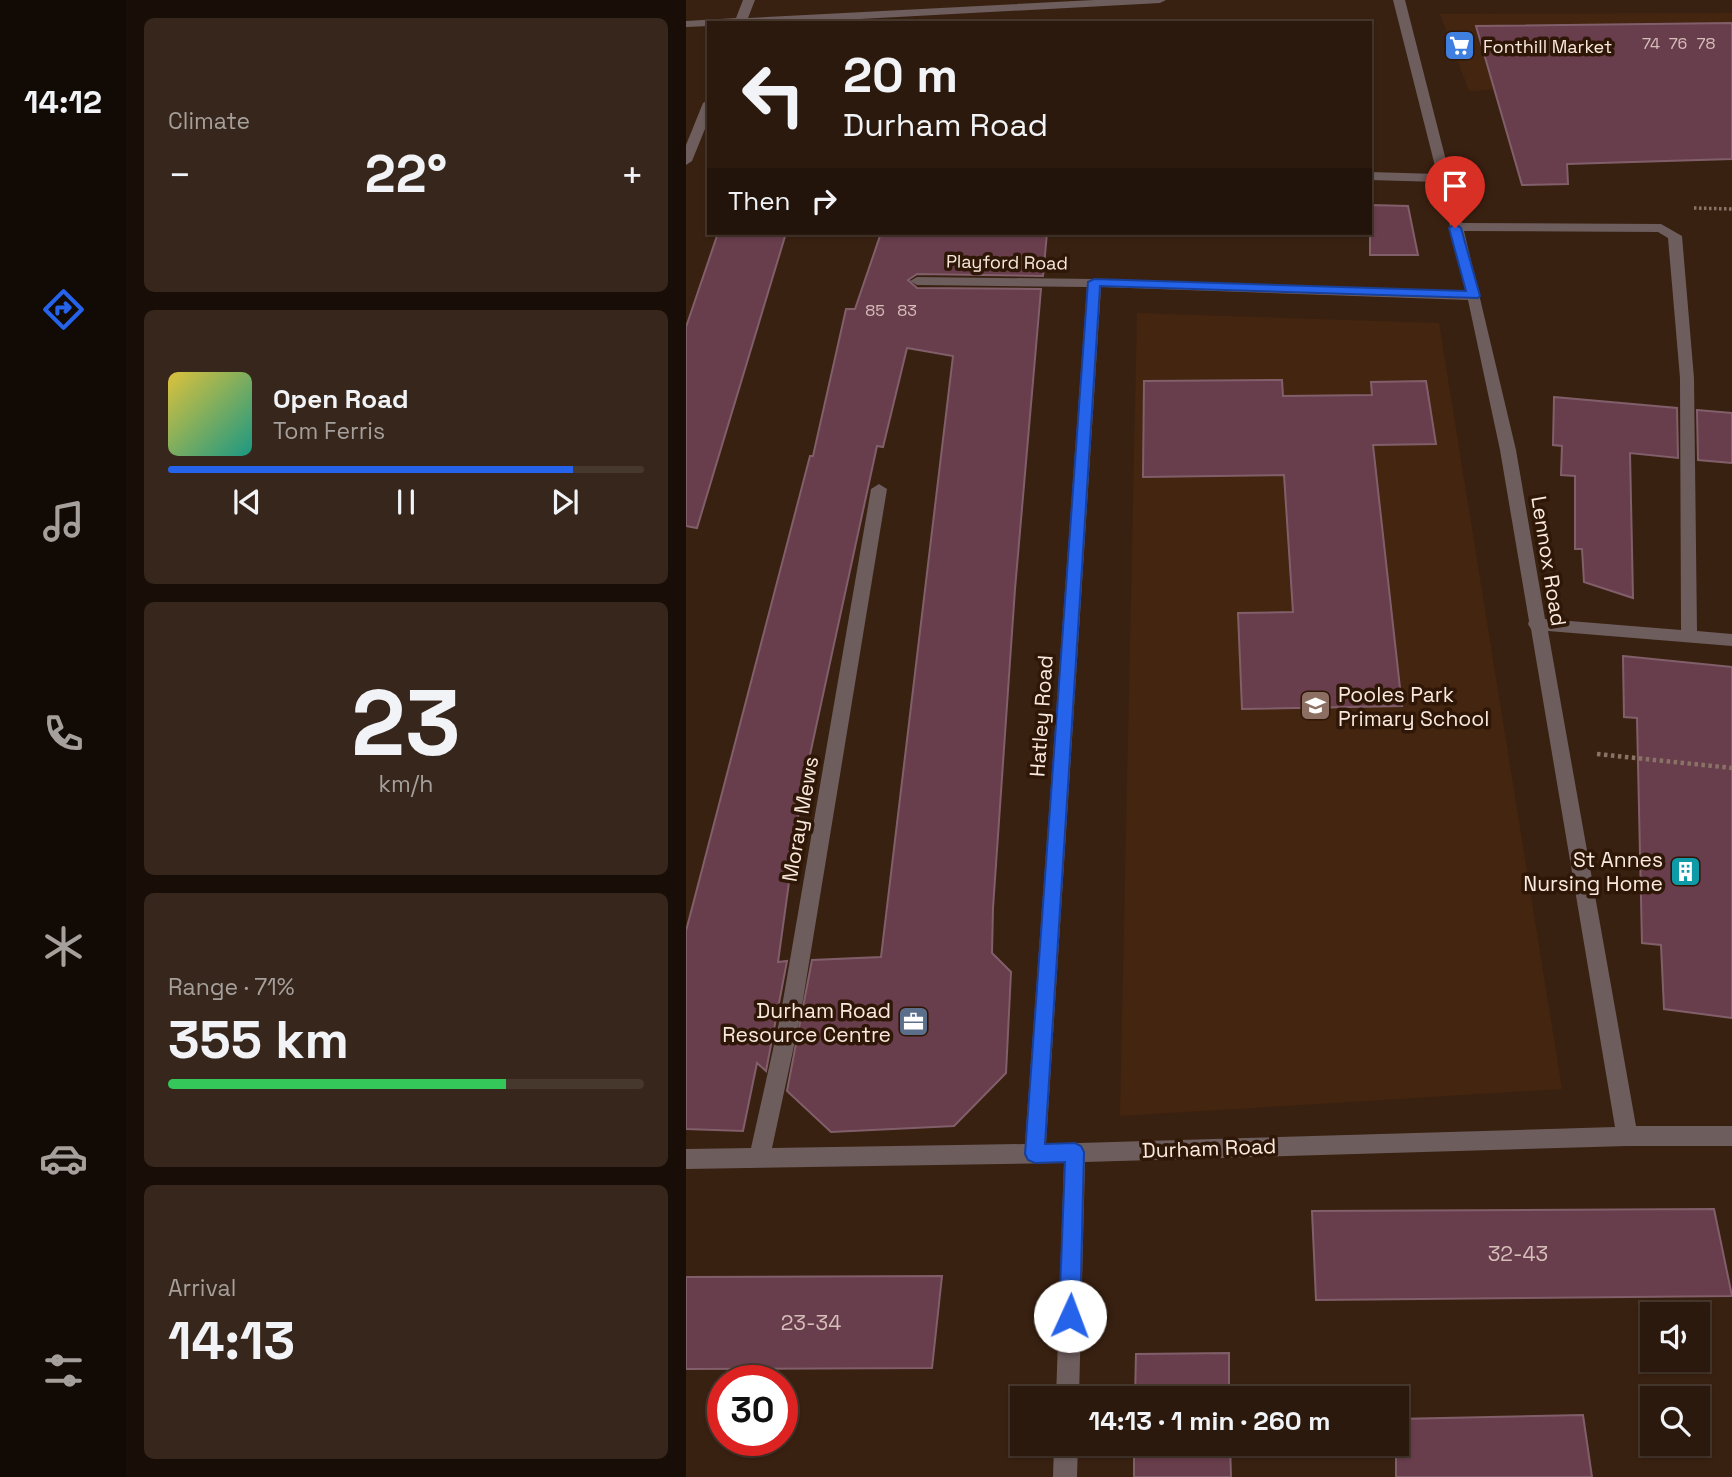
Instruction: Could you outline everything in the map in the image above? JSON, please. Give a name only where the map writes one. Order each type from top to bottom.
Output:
[{"type":"street","points":[[741,21],[749,0]]},
{"type":"street","points":[[760,21],[1160,0]]},
{"type":"street","name":"Lennox Road","points":[[1399,0],[1474,296],[1507,450],[1627,1136]]},
{"type":"street","points":[[686,24],[707,23]]},
{"type":"street","points":[[686,161],[707,108]]},
{"type":"street","points":[[1372,176],[1443,178]]},
{"type":"street","points":[[1455,228],[1661,228],[1675,236],[1687,378],[1689,636]]},
{"type":"street","name":"Playford Road","points":[[917,281],[1094,282],[1474,296]]},
{"type":"street","name":"Hatley Road","points":[[1035,1154],[1094,282]]},
{"type":"street","name":"Moray Mews","points":[[760,1157],[790,1018],[879,489]]},
{"type":"street","points":[[1536,624],[1732,640]]},
{"type":"street","name":"Durham Road","points":[[686,1159],[1035,1154],[1627,1136],[1732,1136]]},
{"type":"street","points":[[1067,1386],[1075,1152]]},
{"type":"street","points":[[1065,1477],[1066,1456]]},
{"type":"path","points":[[1560,750],[1732,768]]},
{"type":"shaded area","points":[[1732,13],[1732,72],[1469,91],[1440,14]]},
{"type":"shaded area","name":"Pooles Park Primary School","points":[[1137,313],[1439,323],[1562,1089],[1120,1116]]},
{"type":"building","points":[[1732,23],[1732,159],[1567,164],[1568,184],[1522,185],[1476,26]]},
{"type":"building","points":[[1372,205],[1408,206],[1418,255],[1370,255]]},
{"type":"building","points":[[717,235],[785,235],[697,528],[686,526],[686,327]]},
{"type":"building","points":[[880,235],[1047,235],[1043,276],[917,274],[908,280],[917,288],[1041,289],[1015,589],[993,908],[992,953],[1011,972],[1006,1073],[954,1126],[831,1132],[787,1091],[812,960],[881,957],[953,356],[907,348],[883,447],[877,446],[808,764],[778,962],[787,961],[766,1071],[757,1063],[743,1131],[686,1129],[686,931],[810,456],[813,456],[846,309],[855,309]]},
{"type":"building","points":[[1282,380],[1283,396],[1372,395],[1371,382],[1426,381],[1436,444],[1373,445],[1402,706],[1242,709],[1238,613],[1293,612],[1284,475],[1143,477],[1144,381]]},
{"type":"building","points":[[1554,397],[1677,408],[1678,458],[1630,453],[1633,598],[1584,582],[1582,549],[1575,549],[1575,476],[1561,475],[1562,446],[1553,445]]},
{"type":"building","points":[[1697,410],[1732,413],[1732,463],[1698,460]]},
{"type":"building","name":"St Annes Nursing Home","points":[[1623,656],[1732,667],[1732,1018],[1664,1009],[1661,945],[1642,943],[1637,718],[1624,717]]},
{"type":"building","points":[[1714,1209],[1732,1296],[1316,1300],[1312,1211]]},
{"type":"building","points":[[942,1276],[932,1368],[798,1369],[798,1365],[707,1365],[707,1369],[686,1369],[686,1277]]},
{"type":"building","points":[[1229,1353],[1229,1386],[1135,1386],[1136,1354]]},
{"type":"building","points":[[1583,1415],[1592,1477],[1396,1477],[1396,1456],[1409,1456],[1409,1419]]},
{"type":"building","points":[[1134,1456],[1230,1456],[1231,1477],[1134,1477]]},
{"type":"place","name":"Fonthill Market","points":[[1460,46]]},
{"type":"place","name":"Pooles Park Primary School","points":[[1315,706]]},
{"type":"place","name":"St Annes Nursing Home","points":[[1686,871]]},
{"type":"place","name":"Durham Road Resource Centre","points":[[914,1022]]},
{"type":"route","points":[[1070,1316],[1075,1152],[1035,1154],[1094,282],[1474,296],[1455,228]]}]
